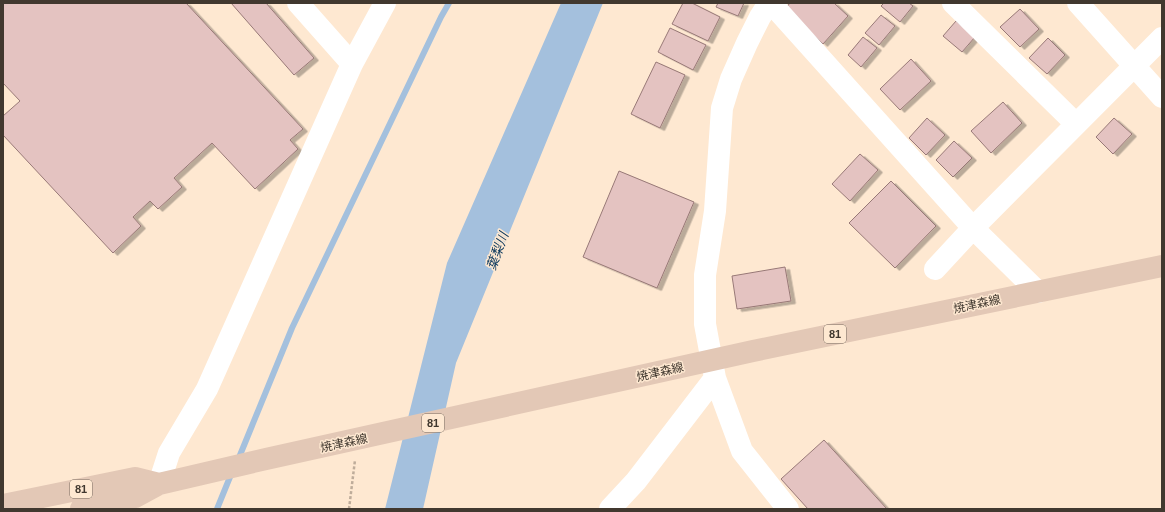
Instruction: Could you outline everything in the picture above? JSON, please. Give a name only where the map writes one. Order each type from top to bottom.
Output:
[{"type":"main road","name":"焼津森線","points":[[81,509],[135,497],[159,484],[266,459],[509,406],[713,369],[1038,292],[1162,266]]},
{"type":"main road","name":"焼津森線","points":[[3,505],[135,478],[159,484]]},
{"type":"street","points":[[298,3],[352,64]]},
{"type":"street","points":[[159,484],[169,453],[207,389],[352,64],[385,3]]},
{"type":"street","points":[[788,509],[742,451],[713,369],[705,324],[705,275],[714,212],[722,108],[731,79],[747,43],[760,17],[770,3],[973,228],[1038,292]]},
{"type":"street","points":[[953,3],[1076,124]]},
{"type":"street","points":[[1078,3],[1162,97]]},
{"type":"street","points":[[935,269],[973,228],[1162,38]]},
{"type":"street","points":[[610,509],[636,481],[713,369]]},
{"type":"path","points":[[349,509],[357,440]]},
{"type":"water","name":"葉梨川","points":[[561,3],[603,3],[456,363],[423,509],[385,509],[447,263]]},
{"type":"building","points":[[3,3],[186,3],[303,129],[290,140],[298,149],[255,189],[212,143],[174,178],[182,187],[158,209],[150,201],[133,217],[141,226],[113,253],[3,135],[3,116],[20,101],[3,83]]},
{"type":"building","points":[[231,3],[266,3],[314,58],[294,75]]},
{"type":"building","points":[[683,3],[692,3],[720,17],[708,41],[672,24]]},
{"type":"building","points":[[718,3],[744,3],[738,16],[716,7]]},
{"type":"building","points":[[790,3],[834,3],[848,16],[823,44],[785,9]]},
{"type":"building","points":[[884,3],[909,3],[913,6],[900,22],[881,6]]},
{"type":"building","points":[[1020,9],[1039,29],[1020,47],[1000,27]]},
{"type":"building","points":[[881,15],[895,26],[879,45],[865,33]]},
{"type":"building","points":[[956,21],[975,37],[962,52],[943,36]]},
{"type":"building","points":[[670,28],[706,45],[693,70],[658,52]]},
{"type":"building","points":[[863,37],[877,48],[861,67],[848,55]]},
{"type":"building","points":[[1048,38],[1065,55],[1047,74],[1029,58]]},
{"type":"building","points":[[911,59],[931,81],[900,110],[880,89]]},
{"type":"building","points":[[656,62],[685,75],[660,128],[631,114]]},
{"type":"building","points":[[1003,102],[1022,123],[991,153],[971,131]]},
{"type":"building","points":[[927,118],[945,135],[926,155],[909,138]]},
{"type":"building","points":[[1114,118],[1132,134],[1113,154],[1096,137]]},
{"type":"building","points":[[954,141],[972,158],[953,177],[936,160]]},
{"type":"building","points":[[860,154],[878,170],[850,201],[832,184]]},
{"type":"building","points":[[619,171],[694,202],[657,288],[583,257]]},
{"type":"building","points":[[891,181],[936,226],[895,268],[849,223]]},
{"type":"building","points":[[785,267],[791,301],[737,309],[732,276]]},
{"type":"building","points":[[824,440],[887,509],[808,509],[781,479]]},
{"type":"waterway","points":[[238,460],[292,328],[449,3]]},
{"type":"waterway","points":[[217,509],[232,472]]}]
